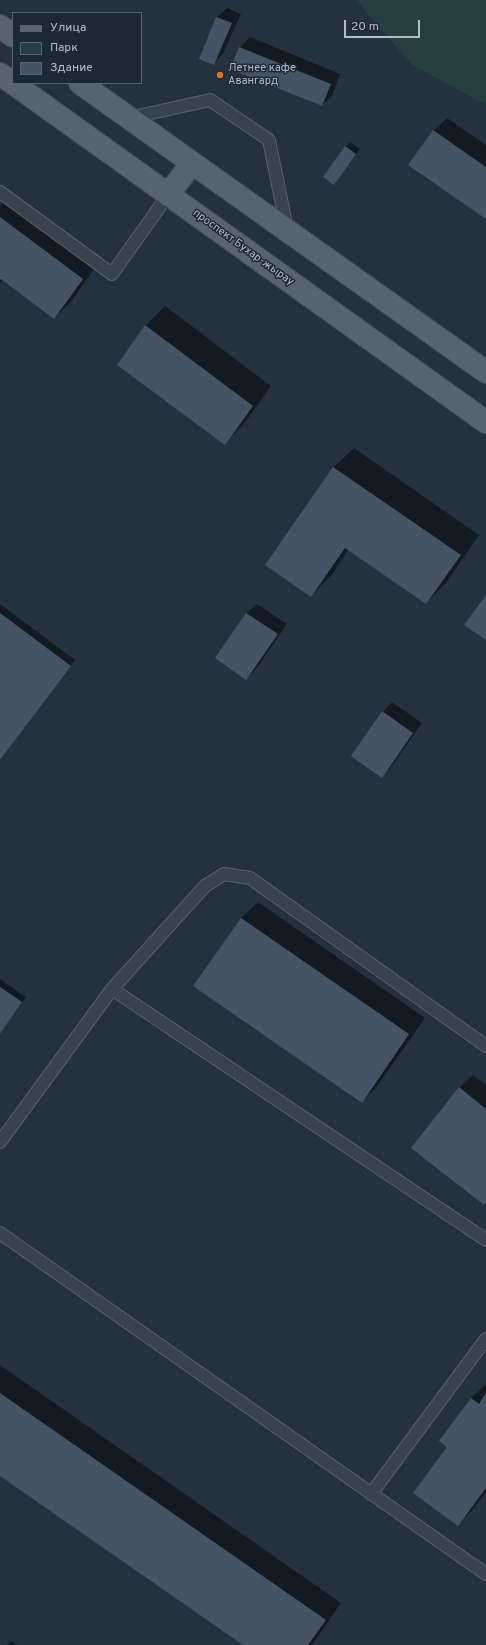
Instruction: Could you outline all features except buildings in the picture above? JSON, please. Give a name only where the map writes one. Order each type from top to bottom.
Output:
[{"type":"main road","points":[[0,26],[12,35]]},
{"type":"main road","name":"проспект Бухар-жырау","points":[[0,74],[12,83]]},
{"type":"main road","name":"проспект Бухар-жырау","points":[[14,84],[486,422]]},
{"type":"main road","points":[[81,84],[486,372]]},
{"type":"main road","points":[[168,195],[192,163]]},
{"type":"lane","points":[[129,118],[210,100],[269,140],[287,231]]},
{"type":"lane","points":[[0,192],[112,274],[168,195]]},
{"type":"lane","points":[[0,1142],[112,989],[205,886],[224,874],[250,878],[486,1046]]},
{"type":"lane","points":[[112,989],[486,1240]]},
{"type":"lane","points":[[0,1233],[486,1574]]},
{"type":"lane","points":[[371,1494],[486,1339]]},
{"type":"green space","points":[[356,0],[486,0],[486,105],[411,64]]},
{"type":"place","name":"Летнее кафе Авангард","points":[[220,75]]}]
